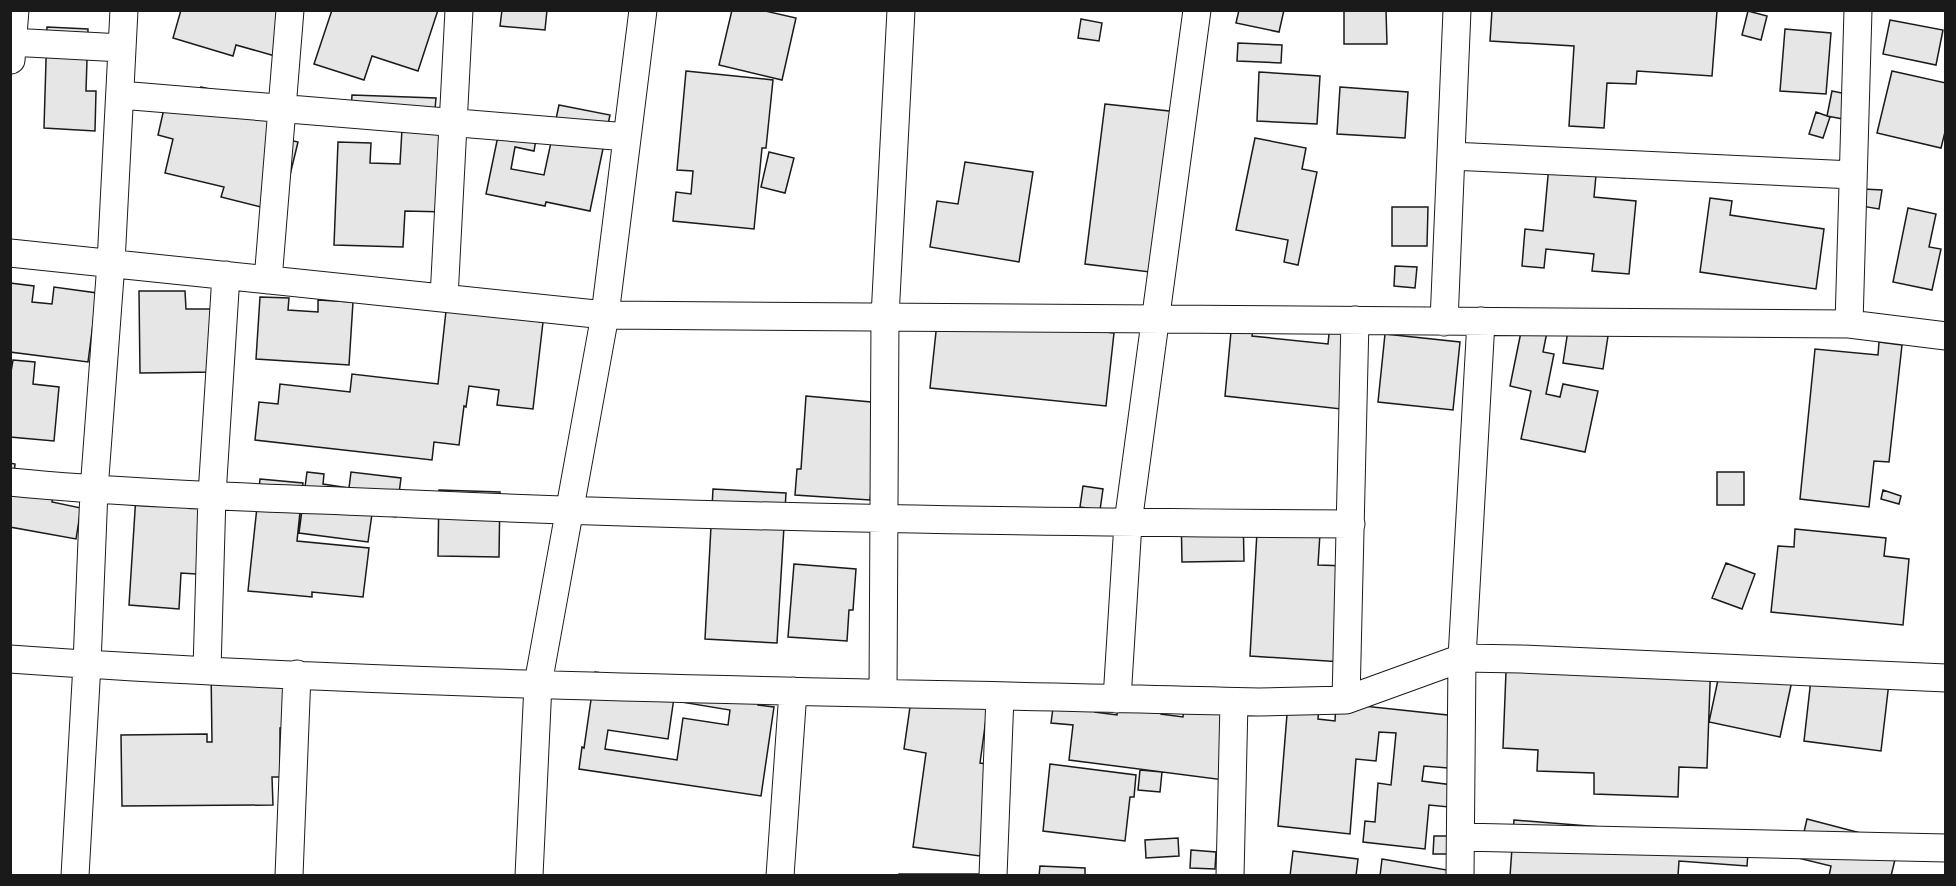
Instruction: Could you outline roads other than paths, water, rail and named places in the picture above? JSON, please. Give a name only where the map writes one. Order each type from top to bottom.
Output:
[{"type":"street","points":[[15,10],[11,48],[122,48]]},
{"type":"street","points":[[75,876],[94,490],[111,263],[124,10]]},
{"type":"street","points":[[268,280],[290,10]]},
{"type":"street","points":[[444,298],[459,10]]},
{"type":"street","points":[[529,876],[538,684],[605,315],[643,10]]},
{"type":"street","points":[[883,693],[885,317],[901,10]]},
{"type":"street","points":[[1118,699],[1128,523],[1197,10]]},
{"type":"street","points":[[1443,322],[1457,10]]},
{"type":"street","points":[[1849,324],[1858,10]]},
{"type":"street","points":[[120,95],[627,137]]},
{"type":"street","points":[[1451,156],[1853,175]]},
{"type":"street","points":[[10,253],[605,315],[1849,324],[1946,336]]},
{"type":"street","points":[[207,670],[212,495],[226,275]]},
{"type":"street","points":[[1346,700],[1355,321]]},
{"type":"street","points":[[1460,876],[1462,658],[1481,321]]},
{"type":"street","points":[[10,482],[94,490],[570,511],[1128,523],[1351,524]]},
{"type":"street","points":[[10,659],[538,684],[1234,702],[1346,700],[1462,658],[1946,678]]},
{"type":"street","points":[[289,876],[297,674]]},
{"type":"street","points":[[780,876],[793,691]]},
{"type":"street","points":[[993,876],[1000,696]]},
{"type":"street","points":[[1230,876],[1234,702]]},
{"type":"street","points":[[1461,837],[1946,848]]}]
